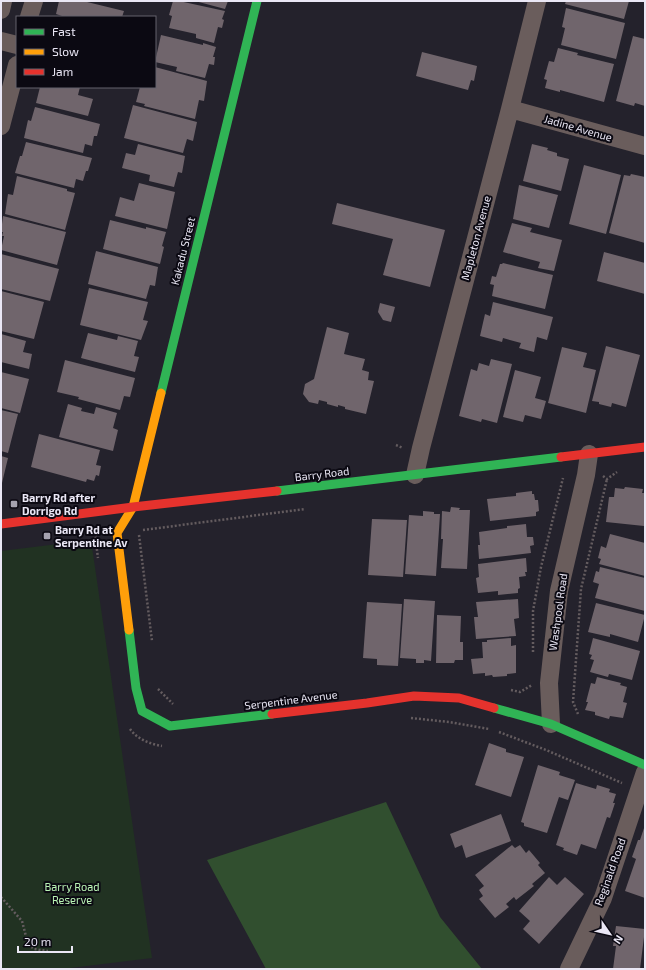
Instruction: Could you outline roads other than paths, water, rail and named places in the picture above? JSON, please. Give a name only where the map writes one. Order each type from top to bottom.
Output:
[{"type":"street","points":[[1,10],[3,1]]},
{"type":"street","points":[[29,16],[34,1]]},
{"type":"street","name":"Kakadu Street","points":[[133,507],[257,1]]},
{"type":"street","name":"Mapleton Avenue","points":[[415,475],[537,1]]},
{"type":"street","points":[[1,41],[16,45]]},
{"type":"street","points":[[1,126],[16,69]]},
{"type":"street","name":"Jadine Avenue","points":[[510,109],[645,146]]},
{"type":"street","name":"Barry Road","points":[[1,524],[133,507],[645,447]]},
{"type":"street","name":"Washpool Road","points":[[551,724],[549,683],[558,591],[586,475],[588,454]]},
{"type":"street","name":"Serpentine Avenue","points":[[133,507],[117,533],[136,688],[142,711],[170,726],[367,703],[414,696],[459,698],[551,724],[645,765]]},
{"type":"street","name":"Reginald Road","points":[[569,969],[603,898],[645,772]]},
{"type":"place","name":"Barry Rd after Dorrigo Rd","points":[[14,504]]},
{"type":"place","name":"Barry Rd at Serpentine Av","points":[[47,536]]},
{"type":"park label","name":"Barry Road Reserve","points":[[72,893]]}]
